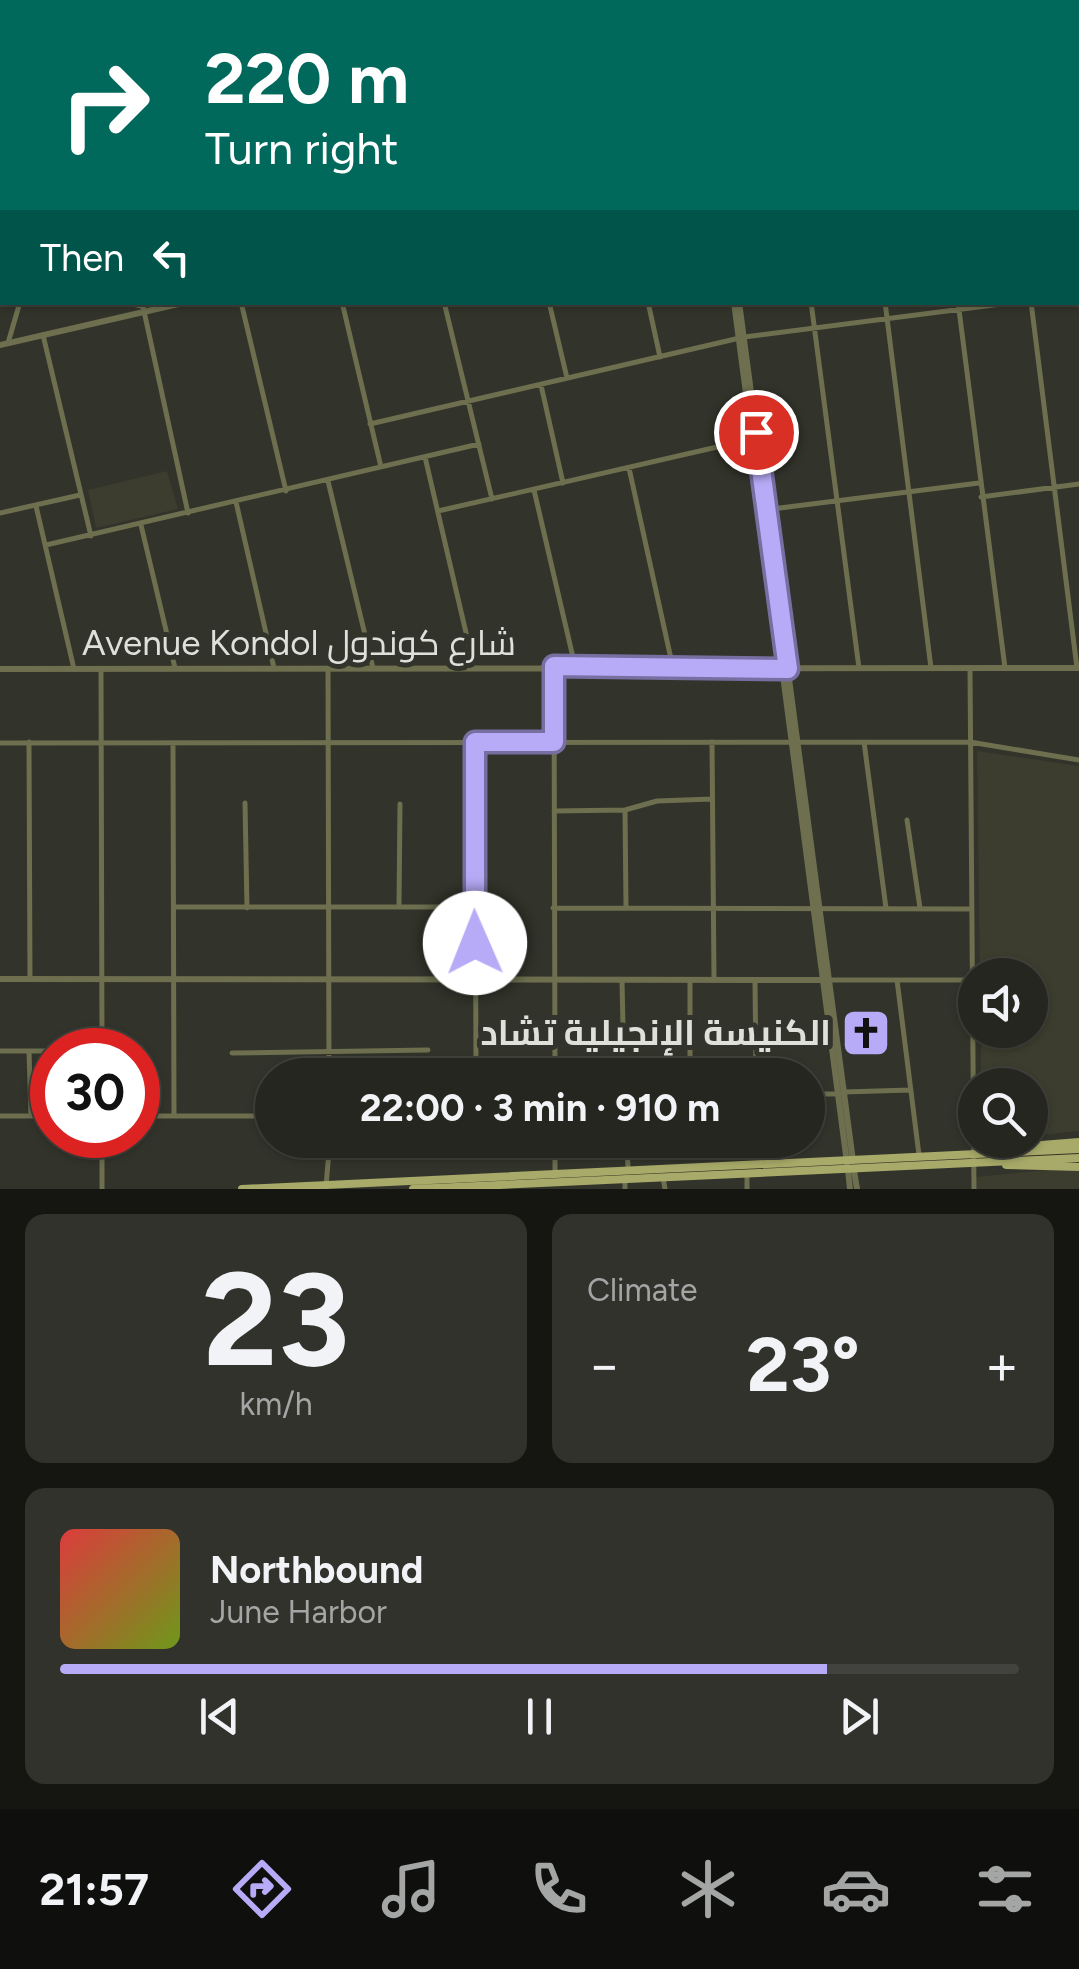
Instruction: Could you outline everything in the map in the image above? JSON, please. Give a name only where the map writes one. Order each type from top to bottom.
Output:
[{"type":"main road","points":[[1048,1148],[1079,1146]]},
{"type":"main road","points":[[1048,1152],[1079,1146]]},
{"type":"main road","points":[[1048,1157],[1079,1158]]},
{"type":"main road","points":[[626,1174],[747,1175],[919,1158],[972,1159],[1035,1169],[1079,1167]]},
{"type":"main road","points":[[992,1163],[1016,1158]]},
{"type":"main road","points":[[413,1189],[556,1182],[626,1174],[972,1159]]},
{"type":"main road","points":[[242,1189],[556,1182]]},
{"type":"street","points":[[4,344],[19,305]]},
{"type":"street","points":[[243,305],[286,491]]},
{"type":"street","points":[[343,305],[381,467]]},
{"type":"street","points":[[445,305],[492,499]]},
{"type":"street","points":[[550,305],[567,378]]},
{"type":"street","points":[[649,305],[660,357]]},
{"type":"street","points":[[737,305],[764,510]]},
{"type":"street","points":[[811,305],[859,668]]},
{"type":"street","points":[[885,305],[931,668]]},
{"type":"street","points":[[1031,305],[1078,668]]},
{"type":"street","points":[[370,424],[741,338],[958,306],[1005,668]]},
{"type":"street","points":[[4,344],[143,307],[188,513]]},
{"type":"street","points":[[43,335],[91,536]]},
{"type":"street","points":[[741,338],[853,1189]]},
{"type":"street","points":[[541,385],[563,483]]},
{"type":"street","points":[[438,511],[752,440]]},
{"type":"street","points":[[46,546],[479,444]]},
{"type":"street","points":[[425,457],[474,667]]},
{"type":"street","points":[[628,468],[673,668]]},
{"type":"street","points":[[328,481],[373,668]]},
{"type":"street","points":[[764,510],[979,483]]},
{"type":"street","points":[[981,497],[1079,484]]},
{"type":"street","points":[[534,490],[575,666]]},
{"type":"street","points":[[0,514],[80,494]]},
{"type":"street","points":[[236,502],[274,668]]},
{"type":"street","points":[[36,506],[74,669]]},
{"type":"street","points":[[141,524],[175,668]]},
{"type":"street","points":[[554,666],[554,1058]]},
{"type":"street","name":"Avenue Kondol شارع كوندول","points":[[0,668],[1078,668]]},
{"type":"street","points":[[328,668],[329,1058]]},
{"type":"street","points":[[970,668],[970,958]]},
{"type":"street","points":[[101,669],[102,1028]]},
{"type":"street","points":[[0,742],[970,742],[1079,760]]},
{"type":"street","points":[[29,742],[30,979]]},
{"type":"street","points":[[475,742],[476,1058]]},
{"type":"street","points":[[712,742],[714,980]]},
{"type":"street","points":[[864,742],[886,908]]},
{"type":"street","points":[[173,743],[174,1116]]},
{"type":"street","points":[[554,811],[625,810],[657,801],[712,799]]},
{"type":"street","points":[[245,803],[247,908]]},
{"type":"street","points":[[399,907],[400,804]]},
{"type":"street","points":[[625,810],[626,908]]},
{"type":"street","points":[[908,820],[920,908]]},
{"type":"street","points":[[174,907],[474,907]]},
{"type":"street","points":[[554,908],[971,909]]},
{"type":"street","points":[[0,979],[958,980]]},
{"type":"street","points":[[622,980],[624,1058]]},
{"type":"street","points":[[690,980],[690,1058]]},
{"type":"street","points":[[755,980],[756,1058]]},
{"type":"street","points":[[898,980],[919,1158]]},
{"type":"street","points":[[971,1048],[974,1189]]},
{"type":"street","points":[[232,1054],[428,1050]]},
{"type":"street","points":[[0,1052],[29,1052],[30,1116],[0,1116]]},
{"type":"street","points":[[825,1093],[910,1090]]},
{"type":"street","points":[[160,1116],[255,1116]]},
{"type":"street","points":[[102,1158],[102,1189]]},
{"type":"street","points":[[326,1186],[331,1158]]},
{"type":"street","points":[[625,1189],[626,1158]]},
{"type":"street","points":[[331,1164],[339,1186]]},
{"type":"street","points":[[747,1175],[748,1189]]},
{"type":"street","points":[[664,1177],[665,1189]]},
{"type":"shaded area","points":[[167,471],[178,509],[96,528],[88,490]]},
{"type":"shaded area","points":[[977,751],[1079,766],[1079,1131],[1048,1134],[1048,1068],[981,1068],[981,1048],[1048,1048],[1048,958],[980,958]]},
{"type":"shaded area","points":[[1079,1167],[1079,1189],[975,1189],[975,1177]]},
{"type":"place","name":"الكنيسة الإنجيلية تشاد","points":[[866,1033]]},
{"type":"route","points":[[475,943],[475,742],[554,742],[554,666],[788,669],[756,432]]}]
